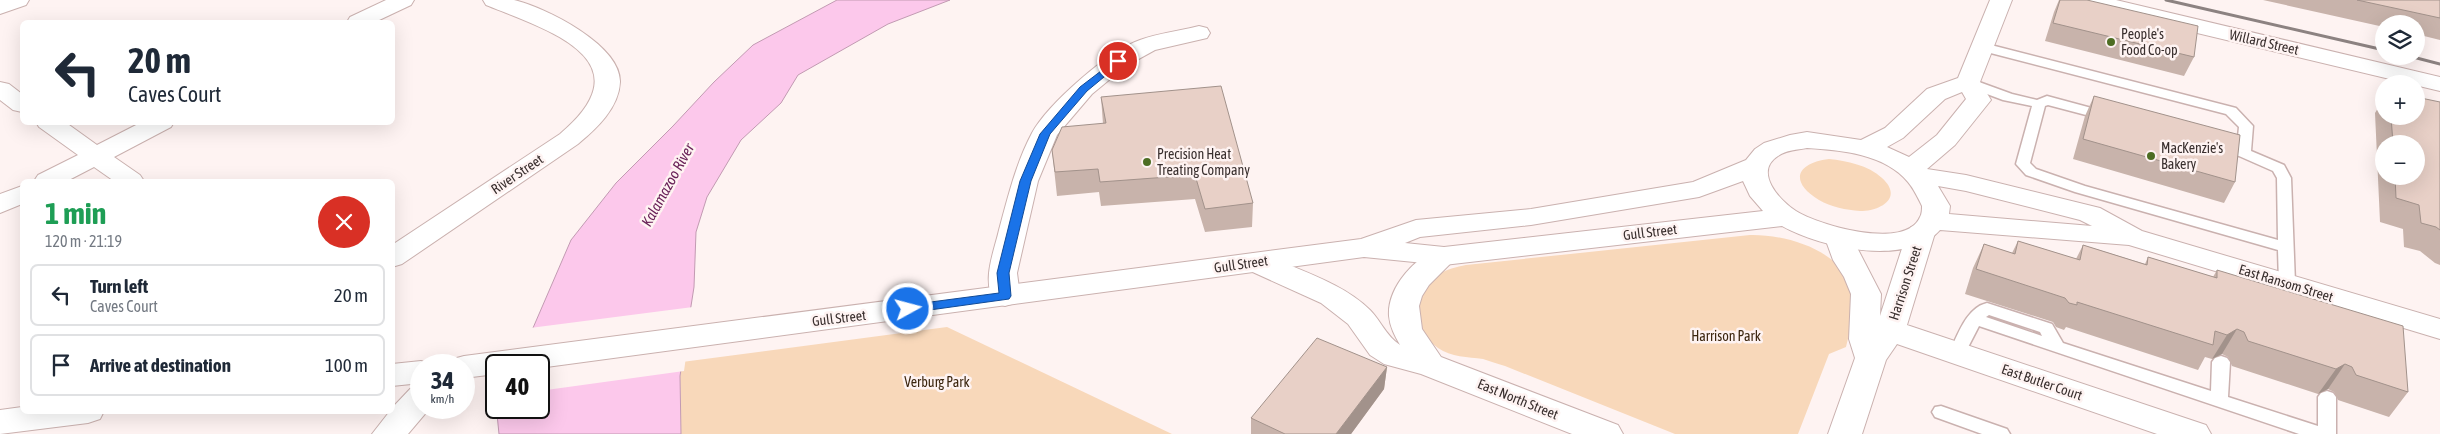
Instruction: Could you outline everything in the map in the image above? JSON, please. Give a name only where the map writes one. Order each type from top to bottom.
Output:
[{"type":"street","points":[[0,7],[18,0]]},
{"type":"street","points":[[362,20],[402,0]]},
{"type":"street","name":"River Street","points":[[395,256],[548,154],[577,132],[595,113],[604,100],[607,89],[604,66],[596,54],[571,36],[494,0]]},
{"type":"street","points":[[1865,148],[1894,133],[1936,94],[1968,82],[2001,0]]},
{"type":"street","name":"Willard Street","points":[[2088,0],[2440,84]]},
{"type":"street","points":[[1005,296],[1003,273],[1025,181],[1045,134],[1083,89],[1118,61],[1147,45],[1199,33]]},
{"type":"street","points":[[1913,173],[1946,140],[1979,100],[1968,82]]},
{"type":"street","points":[[0,89],[20,104]]},
{"type":"street","points":[[52,125],[127,179]]},
{"type":"street","points":[[51,179],[156,125]]},
{"type":"street","points":[[1807,140],[1835,142],[1865,148],[1892,159],[1913,173],[1936,206],[1927,227],[1899,241],[1872,243],[1839,238],[1812,230],[1786,217],[1766,200],[1756,183],[1755,166],[1764,153],[1791,143],[1807,140]]},
{"type":"street","name":"Gull Street","points":[[475,366],[1364,248],[1416,229],[1531,217],[1699,189],[1755,166]]},
{"type":"street","name":"East Ransom Street","points":[[1913,173],[1966,183],[2090,214],[2132,237],[2440,329]]},
{"type":"street","points":[[0,205],[20,195]]},
{"type":"street","name":"Gull Street","points":[[1364,248],[1444,256],[1786,217]]},
{"type":"street","name":"East Ransom Street","points":[[1927,227],[1998,225],[2083,236],[2132,237]]},
{"type":"street","name":"Harrison Street","points":[[1845,434],[1871,358],[1890,330],[1927,227]]},
{"type":"street","name":"Harrison Street","points":[[1839,238],[1847,260],[1858,276],[1866,294],[1864,339],[1871,358]]},
{"type":"street","points":[[1430,365],[1408,329],[1404,309],[1407,292],[1420,275],[1444,256]]},
{"type":"street","name":"East North Street","points":[[1256,262],[1331,296],[1359,317],[1381,347],[1395,356],[1430,365],[1606,434]]},
{"type":"street","name":"East Butler Court","points":[[1890,330],[2183,432]]},
{"type":"street","points":[[395,375],[410,373]]},
{"type":"street","points":[[390,434],[410,410]]},
{"type":"street","points":[[0,422],[64,414]]},
{"type":"lane","points":[[1983,47],[2231,111],[2237,114],[2246,126],[2244,153]]},
{"type":"lane","points":[[1968,82],[2002,95],[2039,104],[2047,100],[2122,121]]},
{"type":"lane","points":[[2039,104],[2023,164],[2031,172],[2089,192],[2287,247]]},
{"type":"lane","points":[[2207,143],[2244,153],[2279,168],[2284,178],[2287,283]]},
{"type":"lane","points":[[1957,353],[1974,319],[2320,434]]},
{"type":"lane","points":[[2219,400],[2221,362]]},
{"type":"lane","points":[[2327,397],[2327,434]]},
{"type":"lane","points":[[1941,412],[2001,434]]},
{"type":"green space","points":[[1829,159],[1857,164],[1882,178],[1891,192],[1887,202],[1875,209],[1855,211],[1828,205],[1809,193],[1803,187],[1800,174],[1809,165]]},
{"type":"green space","name":"Harrison Park","points":[[1764,235],[1795,241],[1825,255],[1837,264],[1846,276],[1852,290],[1852,311],[1846,347],[1829,354],[1798,434],[1675,434],[1505,366],[1483,359],[1460,356],[1443,351],[1430,340],[1420,322],[1420,301],[1424,291],[1438,275],[1455,267]]},
{"type":"green space","name":"Verburg Park","points":[[947,327],[1172,434],[681,434],[680,376],[682,362]]},
{"type":"water","name":"Kalamazoo River","points":[[837,0],[950,0],[888,24],[798,75],[781,103],[741,140],[707,197],[696,232],[694,287],[680,376],[681,434],[499,434],[498,419],[550,419],[550,354],[522,354],[571,240],[616,183],[714,82],[753,45]]},
{"type":"pier","points":[[693,307],[684,371],[550,389],[550,354],[519,354],[530,328]]},
{"type":"building","points":[[2060,0],[2087,0],[2198,26],[2194,57],[2053,23]]},
{"type":"building","points":[[2357,0],[2440,0],[2440,18]]},
{"type":"building","name":"Precision Heat Treating Company","points":[[1221,86],[1253,203],[1205,209],[1195,175],[1100,182],[1098,169],[1055,172],[1052,150],[1062,127],[1106,123],[1101,97]]},
{"type":"building","points":[[2094,96],[2240,135],[2235,182],[2083,139]]},
{"type":"building","points":[[2425,99],[2440,102],[2440,230],[2421,223],[2419,205],[2396,198],[2395,185],[2425,185],[2425,135],[2392,135],[2392,125],[2425,125]]},
{"type":"building","points":[[2018,241],[2080,260],[2083,245],[2147,265],[2148,257],[2217,278],[2217,270],[2403,326],[2408,392],[2356,375],[2352,367],[2345,364],[2336,369],[2248,341],[2244,332],[2237,329],[2227,335],[2215,331],[2213,345],[2077,302],[2077,305],[2069,303],[2065,298],[1976,269],[1984,244],[2015,254]]},
{"type":"building","points":[[1317,338],[1387,367],[1336,434],[1285,434],[1251,418]]},
{"type":"railway","points":[[2166,0],[2375,48]]},
{"type":"railway","points":[[2425,60],[2440,64]]},
{"type":"place","name":"People's Food Co-op","points":[[2111,42]]},
{"type":"place","name":"MacKenzie's Bakery","points":[[2151,156]]},
{"type":"place","name":"Precision Heat Treating Company","points":[[1147,162]]},
{"type":"route","points":[[908,309],[1005,296],[1003,273],[1025,181],[1045,134],[1061,112],[1083,89],[1118,61]]}]
